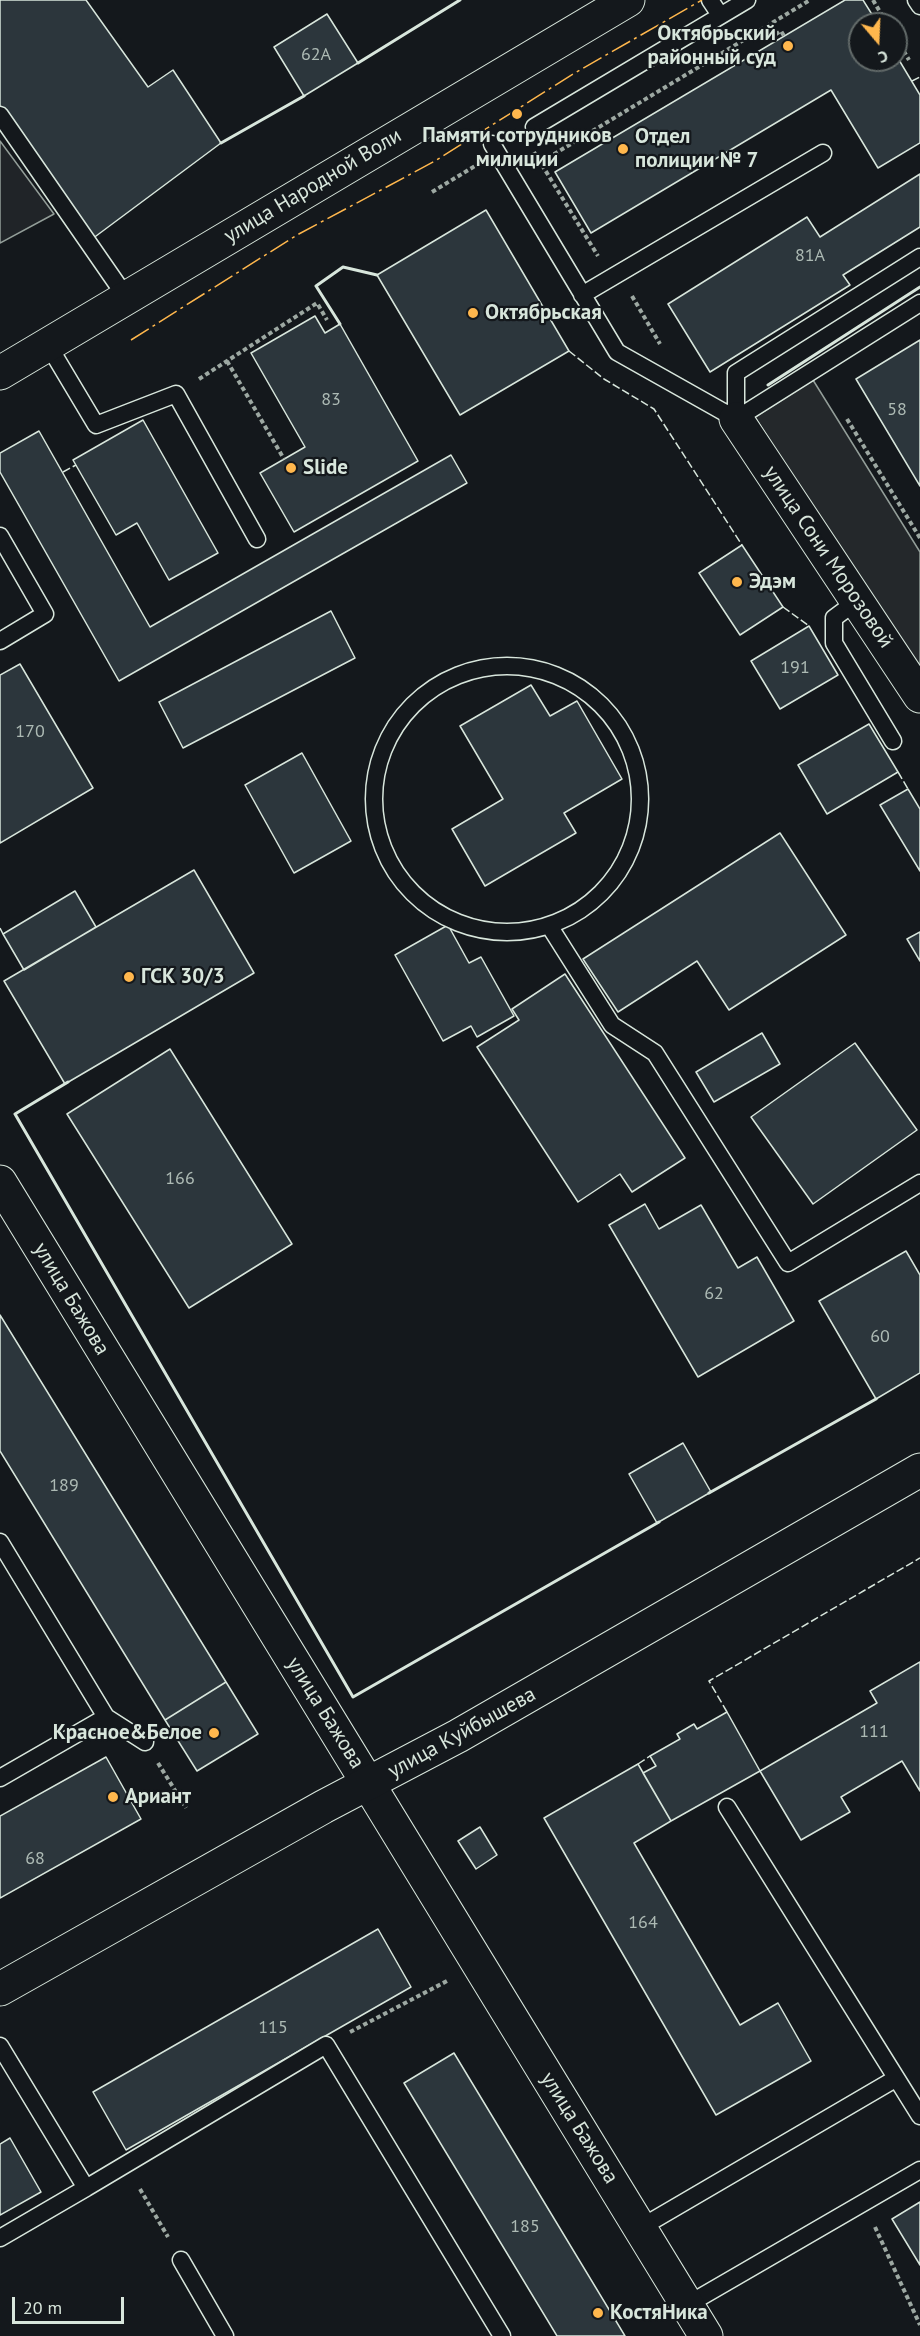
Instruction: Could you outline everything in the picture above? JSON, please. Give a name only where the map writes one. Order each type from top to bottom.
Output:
[{"type":"street","name":"улица Народной Воли","points":[[0,373],[628,0]]},
{"type":"street","name":"улица Сони Морозовой","points":[[736,419],[857,601],[916,682]]},
{"type":"street","name":"улица Бажова","points":[[0,1182],[706,2336]]},
{"type":"street","name":"улица Куйбышева","points":[[0,1989],[323,1807],[369,1785],[920,1470]]},
{"type":"lane","points":[[710,0],[720,15]]},
{"type":"lane","points":[[534,127],[747,0]]},
{"type":"lane","points":[[916,0],[920,6]]},
{"type":"lane","points":[[0,115],[126,297]]},
{"type":"lane","points":[[492,144],[616,352],[736,419]]},
{"type":"lane","points":[[582,295],[823,153]]},
{"type":"lane","points":[[736,419],[736,373],[920,257]]},
{"type":"lane","points":[[736,419],[920,303]]},
{"type":"lane","points":[[47,343],[96,426],[176,394],[256,539]]},
{"type":"lane","points":[[0,536],[45,614],[0,641]]},
{"type":"lane","points":[[857,601],[834,618],[834,643],[893,741]]},
{"type":"lane","points":[[498,665],[562,676],[601,702],[629,741],[642,786],[640,826],[622,869],[607,890],[550,927],[489,932],[444,918],[416,898],[388,861],[373,810],[378,763],[387,739],[415,701],[454,676],[498,665]]},
{"type":"lane","points":[[550,927],[612,1025],[655,1053],[788,1263],[920,1183]]},
{"type":"lane","points":[[0,1542],[106,1717],[145,1742]]},
{"type":"lane","points":[[0,1778],[106,1717]]},
{"type":"lane","points":[[727,1807],[920,2116]]},
{"type":"lane","points":[[0,2238],[326,2044],[502,2336]]},
{"type":"lane","points":[[0,2046],[86,2188]]},
{"type":"lane","points":[[640,2228],[895,2079]]},
{"type":"lane","points":[[687,2305],[920,2170]]},
{"type":"lane","points":[[181,2260],[225,2336]]},
{"type":"path","points":[[541,162],[810,0]]},
{"type":"path","points":[[760,30],[766,40],[781,31],[784,36]]},
{"type":"path","points":[[530,144],[586,236]]},
{"type":"path","points":[[432,192],[480,163]]},
{"type":"path","points":[[176,394],[317,303],[327,320]]},
{"type":"path","points":[[637,305],[661,346]]},
{"type":"path","points":[[227,361],[284,459]]},
{"type":"path","points":[[847,418],[920,538]]},
{"type":"path","points":[[145,1742],[186,1808]]},
{"type":"path","points":[[326,2044],[448,1980]]},
{"type":"path","points":[[126,2165],[181,2260]]},
{"type":"path","points":[[882,2192],[874,2225],[920,2325]]},
{"type":"shaded area","points":[[0,141],[54,214],[0,243]]},
{"type":"shaded area","points":[[813,380],[920,552],[920,667],[913,671],[755,417]]},
{"type":"building","points":[[0,0],[86,0],[148,87],[173,70],[221,143],[88,242],[0,109]]},
{"type":"building","points":[[845,0],[863,0],[870,12],[848,12],[848,72],[906,72],[920,95],[920,143],[878,168],[831,90],[591,233],[555,172]]},
{"type":"building","points":[[327,14],[358,63],[304,96],[274,47]]},
{"type":"building","points":[[920,174],[920,227],[843,275],[850,285],[710,372],[668,304],[807,217],[820,237]]},
{"type":"building","name":"Октябрьская","points":[[486,210],[569,351],[460,415],[377,275]]},
{"type":"building","points":[[315,316],[325,333],[340,324],[418,461],[294,532],[260,473],[305,447],[251,353]]},
{"type":"building","points":[[920,340],[920,486],[856,379]]},
{"type":"building","points":[[143,420],[218,553],[169,580],[137,523],[116,535],[73,460]]},
{"type":"building","points":[[39,431],[150,627],[451,455],[467,483],[119,681],[0,472],[0,453]]},
{"type":"building","points":[[742,545],[783,607],[740,635],[699,573]]},
{"type":"building","points":[[331,611],[355,658],[183,748],[159,702]]},
{"type":"building","points":[[809,626],[838,675],[780,709],[751,661]]},
{"type":"building","points":[[20,664],[93,788],[0,843],[0,675]]},
{"type":"building","points":[[531,685],[550,716],[577,701],[622,779],[564,813],[576,833],[485,886],[452,829],[503,799],[460,726]]},
{"type":"building","points":[[869,724],[898,772],[827,814],[798,765]]},
{"type":"building","points":[[302,753],[351,841],[294,873],[245,785]]},
{"type":"building","points":[[908,789],[920,809],[920,871],[880,805]]},
{"type":"building","points":[[780,833],[846,935],[729,1010],[697,961],[618,1012],[583,959]]},
{"type":"building","name":"ГСК 30/3","points":[[194,870],[254,973],[65,1084],[4,981]]},
{"type":"building","points":[[75,891],[96,927],[24,970],[3,934]]},
{"type":"building","points":[[448,925],[469,963],[481,957],[514,1016],[477,1037],[471,1026],[443,1041],[395,955]]},
{"type":"building","points":[[920,932],[920,961],[907,939]]},
{"type":"building","points":[[565,974],[685,1158],[632,1192],[620,1174],[578,1202],[477,1047],[519,1020],[512,1009]]},
{"type":"building","points":[[762,1033],[780,1064],[714,1102],[696,1072]]},
{"type":"building","points":[[855,1043],[917,1130],[813,1204],[751,1117]]},
{"type":"building","points":[[170,1049],[292,1244],[189,1308],[67,1114]]},
{"type":"building","points":[[645,1204],[659,1229],[701,1205],[738,1268],[757,1257],[794,1321],[698,1377],[609,1225]]},
{"type":"building","points":[[906,1251],[920,1275],[920,1373],[876,1399],[819,1301]]},
{"type":"building","points":[[0,1315],[226,1682],[165,1720],[0,1451]]},
{"type":"building","points":[[683,1443],[711,1492],[657,1523],[629,1474]]},
{"type":"building","points":[[920,1662],[920,1791],[902,1761],[841,1797],[850,1812],[801,1840],[760,1771],[877,1703],[870,1691]]},
{"type":"building","points":[[226,1682],[258,1734],[197,1771],[165,1720]]},
{"type":"building","points":[[727,1712],[760,1771],[671,1821],[643,1773],[656,1766],[650,1756],[680,1739],[677,1734],[694,1724],[697,1729]]},
{"type":"building","points":[[106,1757],[141,1819],[0,1898],[0,1816]]},
{"type":"building","points":[[638,1764],[671,1821],[634,1843],[740,2025],[778,2003],[811,2061],[716,2115],[544,1818]]},
{"type":"building","points":[[480,1827],[497,1855],[476,1869],[458,1841]]},
{"type":"building","points":[[378,1929],[411,1987],[126,2150],[93,2092]]},
{"type":"building","points":[[454,2053],[625,2336],[557,2336],[404,2083]]},
{"type":"building","points":[[10,2138],[41,2192],[0,2215],[0,2144]]},
{"type":"building","points":[[920,2202],[920,2265],[892,2219]]},
{"type":"fence","points":[[912,81],[920,77]]},
{"type":"fence","points":[[569,351],[604,379],[654,409],[742,545]]},
{"type":"fence","points":[[63,472],[76,465]]},
{"type":"fence","points":[[783,607],[809,626]]},
{"type":"fence","points":[[898,772],[908,789]]},
{"type":"fence","points":[[0,928],[3,934]]},
{"type":"fence","points":[[727,1712],[709,1681],[920,1558]]},
{"type":"fence","points":[[638,1764],[650,1756]]},
{"type":"wall","points":[[358,63],[460,0]]},
{"type":"wall","points":[[221,143],[304,96]]},
{"type":"wall","points":[[340,324],[316,286],[343,267],[377,275]]},
{"type":"wall","points":[[768,385],[920,287]]},
{"type":"wall","points":[[68,1082],[15,1114],[353,1697],[659,1522]]},
{"type":"wall","points":[[709,1493],[876,1399]]},
{"type":"power","points":[[131,340],[297,235],[435,161],[573,74],[702,0]]},
{"type":"place","name":"Октябрьский районный суд","points":[[788,46]]},
{"type":"place","name":"Памяти сотрудников милиции","points":[[517,114]]},
{"type":"place","name":"Отдел полиции № 7","points":[[623,149]]},
{"type":"place","name":"Октябрьская","points":[[473,313]]},
{"type":"place","name":"Slide","points":[[291,468]]},
{"type":"place","name":"Эдэм","points":[[737,582]]},
{"type":"place","name":"ГСК 30/3","points":[[129,977]]},
{"type":"place","name":"Красное&Белое","points":[[214,1733]]},
{"type":"place","name":"Ариант","points":[[113,1797]]},
{"type":"place","name":"КостяНика","points":[[598,2313]]}]
